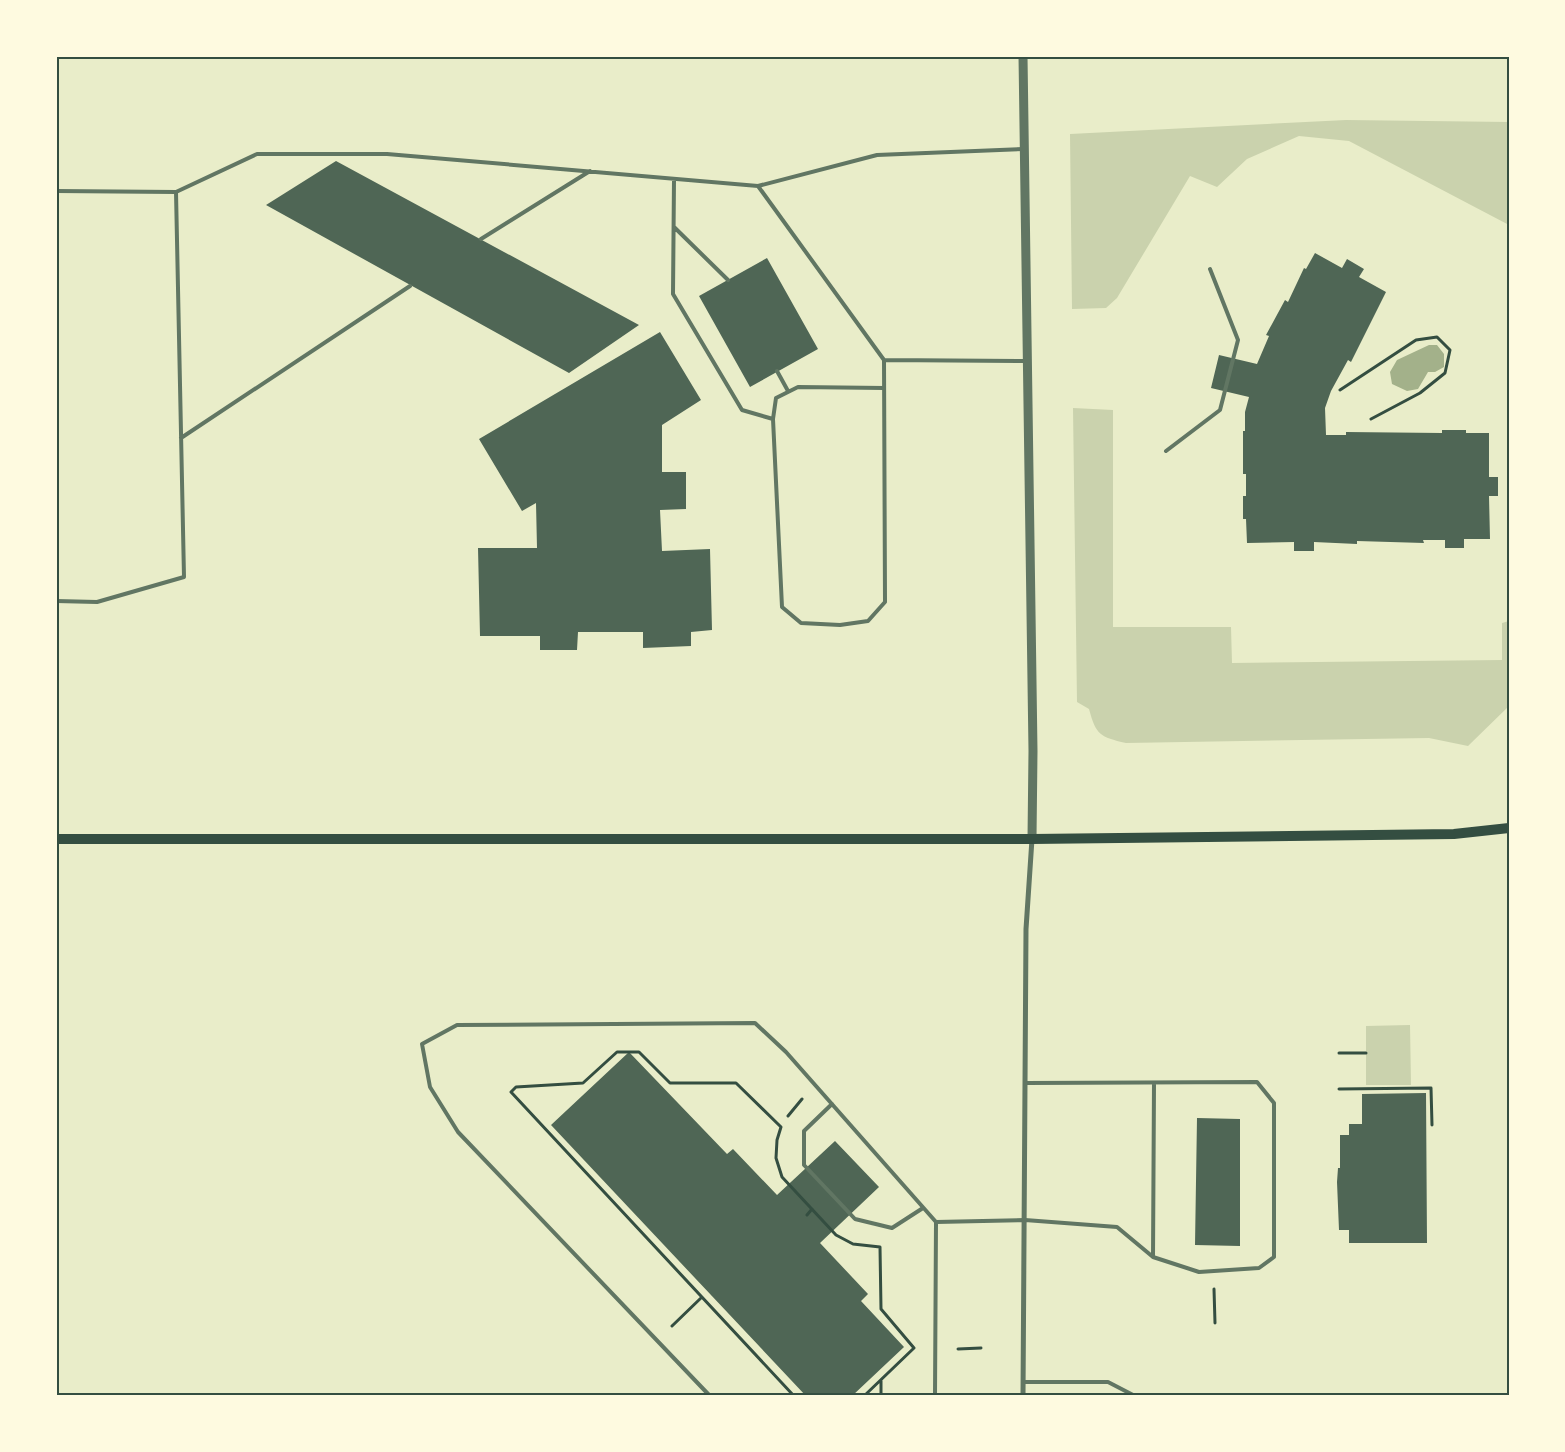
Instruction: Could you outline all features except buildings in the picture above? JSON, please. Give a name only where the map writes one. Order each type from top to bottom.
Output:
[{"type":"main road","points":[[56,839],[1032,840],[1454,834],[1509,828]]},
{"type":"street","points":[[1023,56],[1033,751],[1032,840],[1026,929],[1027,1083],[1023,1396]]},
{"type":"lane","points":[[56,191],[176,192],[257,154],[388,154],[758,186],[877,155],[1024,149]]},
{"type":"lane","points":[[481,239],[590,171]]},
{"type":"lane","points":[[674,179],[673,294],[742,410],[773,419]]},
{"type":"lane","points":[[758,186],[884,360],[885,602],[868,620],[840,624],[801,623],[782,608],[773,419],[776,398],[798,387],[884,388]]},
{"type":"lane","points":[[56,601],[97,602],[184,577],[176,192]]},
{"type":"lane","points":[[674,226],[728,280]]},
{"type":"lane","points":[[1166,451],[1220,410],[1238,340],[1210,269]]},
{"type":"lane","points":[[181,438],[410,286]]},
{"type":"lane","points":[[884,360],[1027,361]]},
{"type":"lane","points":[[777,372],[788,391]]},
{"type":"lane","points":[[710,1396],[458,1132],[430,1087],[422,1044],[457,1025],[755,1023],[786,1052],[936,1222],[935,1396]]},
{"type":"lane","points":[[936,1222],[1025,1220],[1117,1227],[1153,1257],[1199,1272],[1259,1268],[1274,1257],[1274,1103],[1258,1082],[1027,1083]]},
{"type":"lane","points":[[1153,1257],[1154,1083]]},
{"type":"lane","points":[[832,1104],[804,1131],[804,1165],[855,1219],[892,1228],[923,1208]]},
{"type":"lane","points":[[1023,1382],[1108,1382],[1135,1396]]},
{"type":"path","points":[[1340,390],[1416,340],[1437,337],[1450,350],[1444,373],[1420,392],[1371,419]]},
{"type":"path","points":[[794,1396],[511,1092],[516,1087],[583,1083],[617,1052],[639,1052],[670,1083],[736,1083],[781,1127],[777,1140],[776,1158],[782,1177],[836,1235],[853,1244],[880,1247],[881,1309],[914,1348],[864,1396]]},
{"type":"path","points":[[1339,1053],[1366,1053]]},
{"type":"path","points":[[1339,1088],[1431,1088],[1432,1125]]},
{"type":"path","points":[[807,1215],[812,1209]]},
{"type":"path","points":[[656,1340],[702,1297]]},
{"type":"path","points":[[1214,1298],[1215,1323]]},
{"type":"path","points":[[958,1349],[981,1348]]},
{"type":"path","points":[[881,1380],[881,1396]]},
{"type":"shaded area","points":[[1346,120],[1509,122],[1509,225],[1349,141],[1299,136],[1247,159],[1217,187],[1190,176],[1117,298],[1106,308],[1072,309],[1070,134]]},
{"type":"shaded area","points":[[1429,345],[1437,345],[1444,354],[1444,367],[1435,372],[1428,372],[1418,389],[1407,391],[1392,384],[1390,372],[1397,360]]},
{"type":"shaded area","points":[[1073,408],[1113,410],[1113,627],[1231,627],[1232,663],[1502,660],[1502,623],[1509,621],[1509,706],[1468,746],[1429,738],[1126,743],[1100,734],[1089,709],[1077,702]]},
{"type":"shaded area","points":[[1410,1025],[1411,1085],[1366,1085],[1366,1026]]}]
